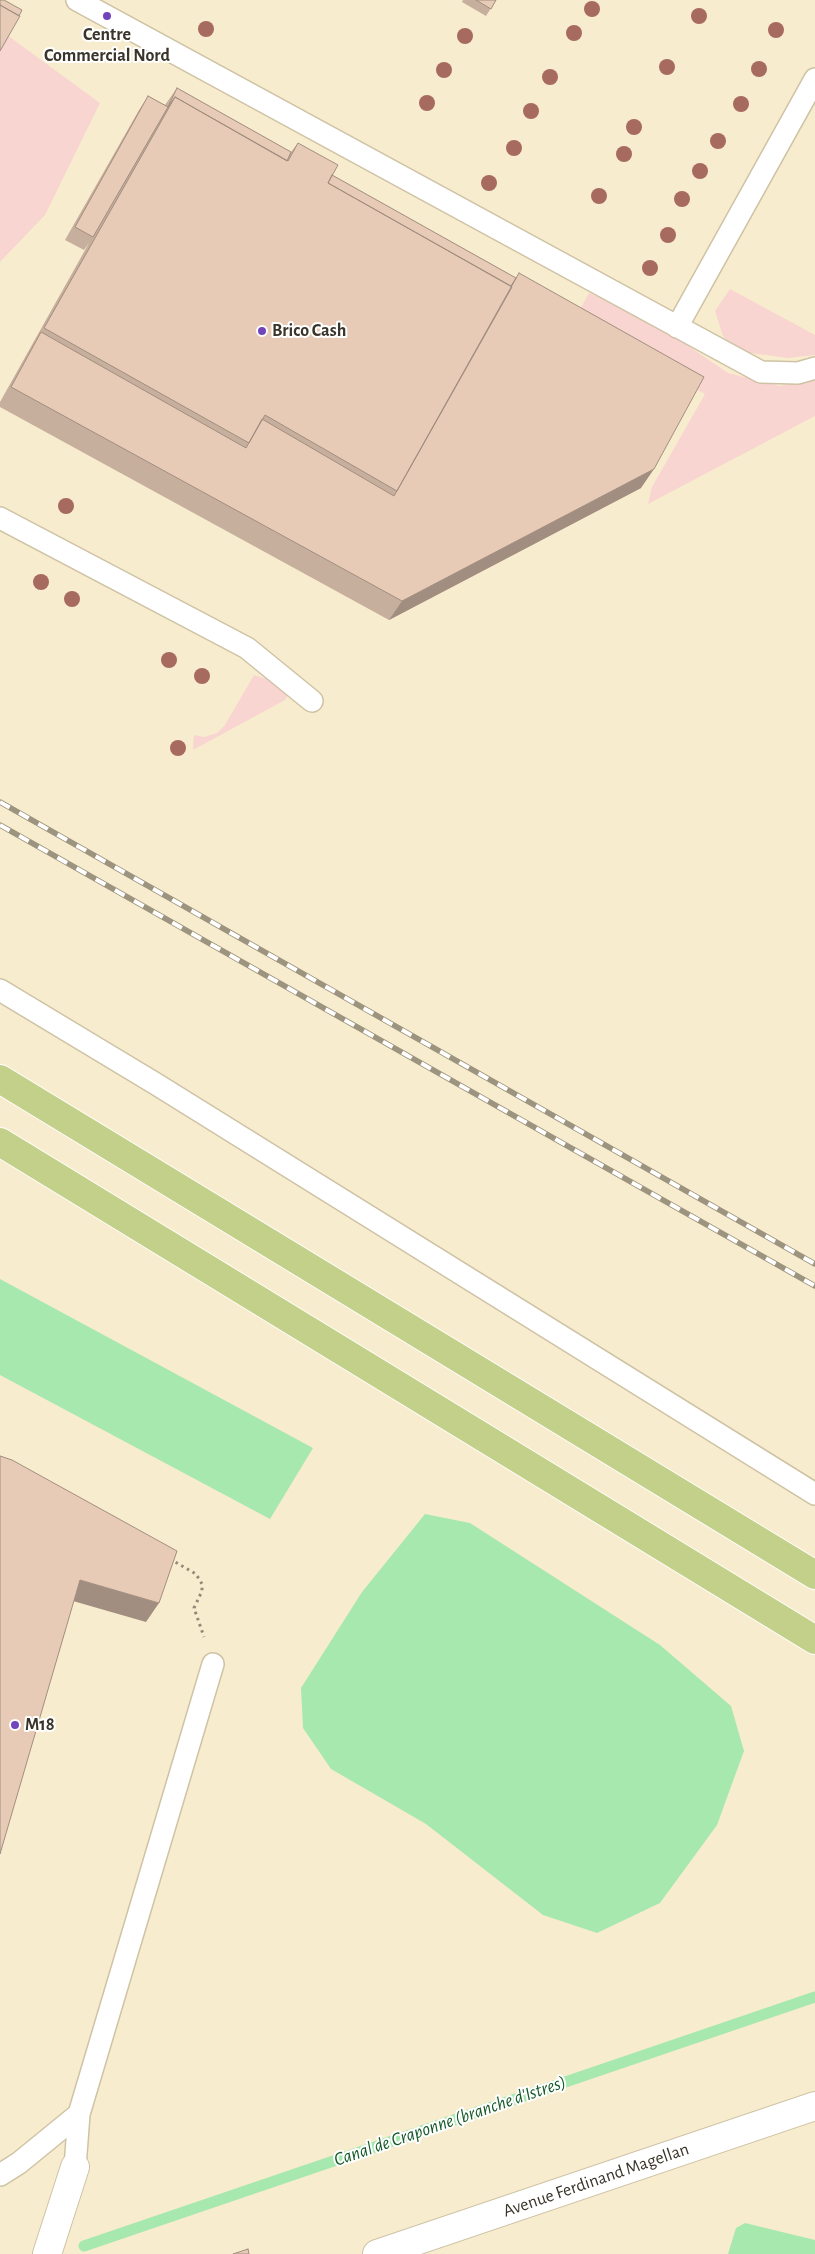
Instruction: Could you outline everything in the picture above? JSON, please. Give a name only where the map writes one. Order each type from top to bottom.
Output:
[{"type":"highway","points":[[0,1079],[815,1575]]},
{"type":"highway","points":[[0,1142],[815,1640]]},
{"type":"street","name":"Avenue Ferdinand Magellan","points":[[377,2254],[815,2106]]},
{"type":"street","points":[[47,2254],[75,2167]]},
{"type":"lane","points":[[77,0],[761,372],[798,373],[815,368]]},
{"type":"lane","points":[[677,327],[814,83]]},
{"type":"lane","points":[[0,518],[247,648],[312,701]]},
{"type":"lane","points":[[0,990],[156,1084],[815,1494]]},
{"type":"lane","points":[[75,2167],[79,2114],[213,1664]]},
{"type":"lane","points":[[0,2175],[19,2163],[79,2114]]},
{"type":"path","points":[[162,1555],[196,1574],[202,1584],[202,1591],[194,1608],[213,1664]]},
{"type":"shaded area","points":[[7,35],[100,103],[45,215],[0,262],[0,47]]},
{"type":"shaded area","points":[[730,289],[815,335],[815,355],[788,358],[736,351],[723,336],[715,311]]},
{"type":"shaded area","points":[[589,293],[647,318],[728,373],[780,386],[815,378],[815,416],[648,504],[652,487],[705,394],[573,322]]},
{"type":"shaded area","points":[[254,675],[283,684],[289,693],[285,700],[193,750],[194,735],[204,737],[217,733],[225,725]]},
{"type":"shaded area","points":[[0,1279],[313,1448],[270,1519],[0,1375]]},
{"type":"shaded area","points":[[425,1514],[470,1523],[660,1645],[731,1706],[744,1751],[717,1825],[660,1903],[597,1933],[543,1915],[426,1824],[331,1769],[303,1728],[301,1688],[362,1592]]},
{"type":"shaded area","points":[[745,2223],[815,2240],[815,2254],[728,2254],[736,2228]]},
{"type":"building","points":[[0,0],[4,0],[22,10],[19,16],[0,5]]},
{"type":"building","points":[[476,0],[496,0],[491,9]]},
{"type":"building","points":[[0,5],[20,16],[0,51]]},
{"type":"building","points":[[177,88],[291,152],[287,161],[175,97],[168,107]]},
{"type":"building","points":[[148,96],[168,107],[93,237],[75,227]]},
{"type":"building","name":"Brico Cash","points":[[175,97],[288,161],[298,143],[338,165],[328,183],[512,287],[397,491],[265,415],[249,443],[44,328]]},
{"type":"building","points":[[332,175],[516,278],[511,286],[328,183]]},
{"type":"building","points":[[519,273],[704,377],[654,469],[402,601],[11,387],[41,332],[246,448],[262,419],[394,496]]},
{"type":"building","name":"M18","points":[[0,1456],[12,1460],[177,1551],[159,1603],[80,1580],[0,1854]]},
{"type":"building","points":[[248,2249],[249,2254],[233,2254]]},
{"type":"waterway","name":"Canal de Craponne (branche d'Istres)","points":[[84,2246],[815,1997]]},
{"type":"railway","points":[[0,802],[815,1264]]},
{"type":"railway","points":[[0,825],[815,1286]]},
{"type":"place","name":"Centre Commercial Nord","points":[[107,16]]},
{"type":"place","name":"Brico Cash","points":[[262,331]]},
{"type":"place","name":"M18","points":[[15,1725]]}]
